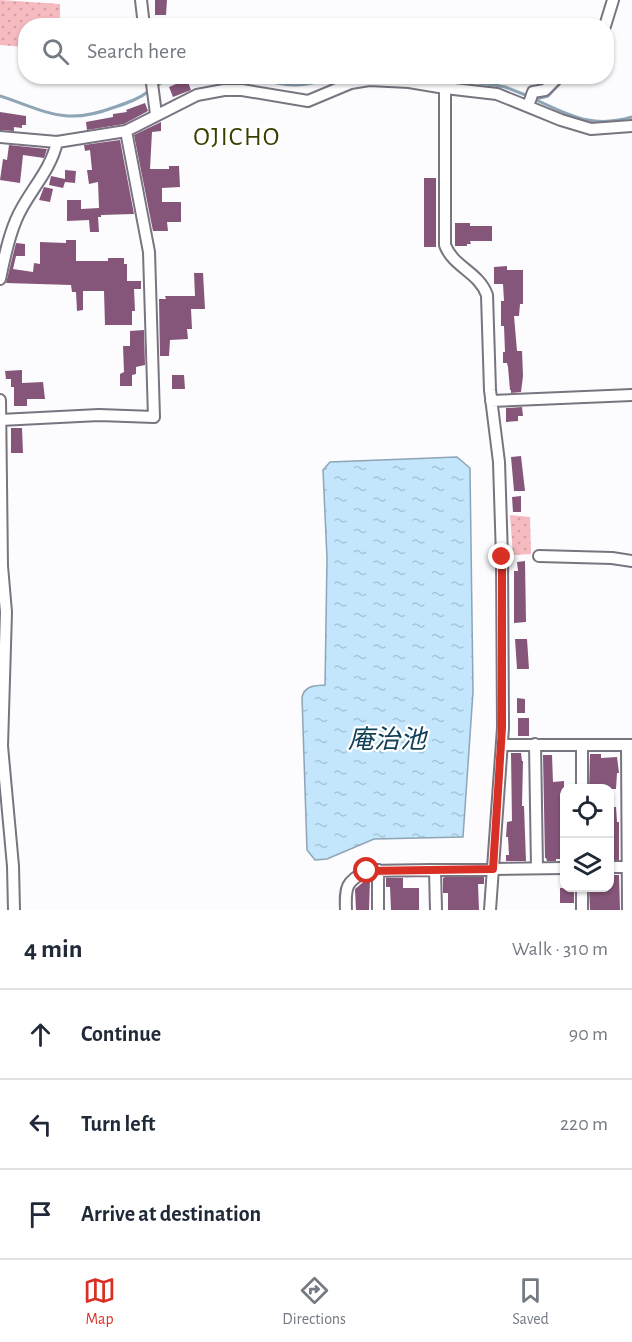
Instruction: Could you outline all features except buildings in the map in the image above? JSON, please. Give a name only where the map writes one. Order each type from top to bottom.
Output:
[{"type":"street","points":[[141,0],[143,18]]},
{"type":"street","points":[[608,18],[614,0]]},
{"type":"street","points":[[152,84],[156,114]]},
{"type":"street","points":[[0,137],[57,142],[126,130],[197,94],[242,90],[308,100],[348,84]]},
{"type":"street","points":[[421,84],[498,94],[591,129],[632,126]]},
{"type":"street","points":[[528,106],[533,92],[545,90],[551,84]]},
{"type":"street","points":[[445,88],[445,245],[453,260],[477,278],[484,286],[487,295],[491,401],[499,462],[502,545],[502,745],[490,910]]},
{"type":"street","points":[[0,420],[99,415],[154,417],[149,252],[126,130]]},
{"type":"street","points":[[0,279],[4,256],[16,219],[43,176],[54,155],[57,142]]},
{"type":"street","points":[[491,401],[632,395]]},
{"type":"street","points":[[0,400],[2,566],[6,612],[2,746],[13,866],[14,910]]},
{"type":"street","points":[[539,556],[612,558],[632,561]]},
{"type":"street","points":[[535,744],[537,868]]},
{"type":"street","points":[[502,745],[629,745],[628,910]]},
{"type":"street","points":[[582,745],[582,784]]},
{"type":"street","points":[[614,867],[630,867]]},
{"type":"street","points":[[346,910],[345,892],[352,878],[367,871],[560,868]]},
{"type":"street","points":[[378,870],[378,910]]},
{"type":"street","points":[[435,870],[436,910]]},
{"type":"street","points":[[582,892],[582,910]]},
{"type":"shaded area","points":[[0,0],[60,4],[60,18],[18,18],[18,46],[0,45]]},
{"type":"shaded area","points":[[510,515],[530,517],[531,554],[513,555]]},
{"type":"water","name":"庵治池","points":[[457,457],[470,468],[473,692],[463,837],[374,839],[327,859],[315,860],[307,850],[302,697],[308,688],[325,685],[327,558],[323,470],[330,462]]},
{"type":"waterway","points":[[154,88],[159,84]]},
{"type":"waterway","points":[[285,84],[304,84]]},
{"type":"waterway","points":[[486,84],[505,87],[528,96]]},
{"type":"waterway","points":[[536,99],[548,96],[559,84]]},
{"type":"waterway","points":[[0,96],[44,112],[83,116],[133,100],[149,91]]},
{"type":"waterway","points":[[534,99],[570,115],[592,121],[604,122],[632,117]]},
{"type":"district","name":"OJICHO","points":[[237,137]]},
{"type":"route","points":[[367,871],[493,869],[502,745],[502,557]]}]
